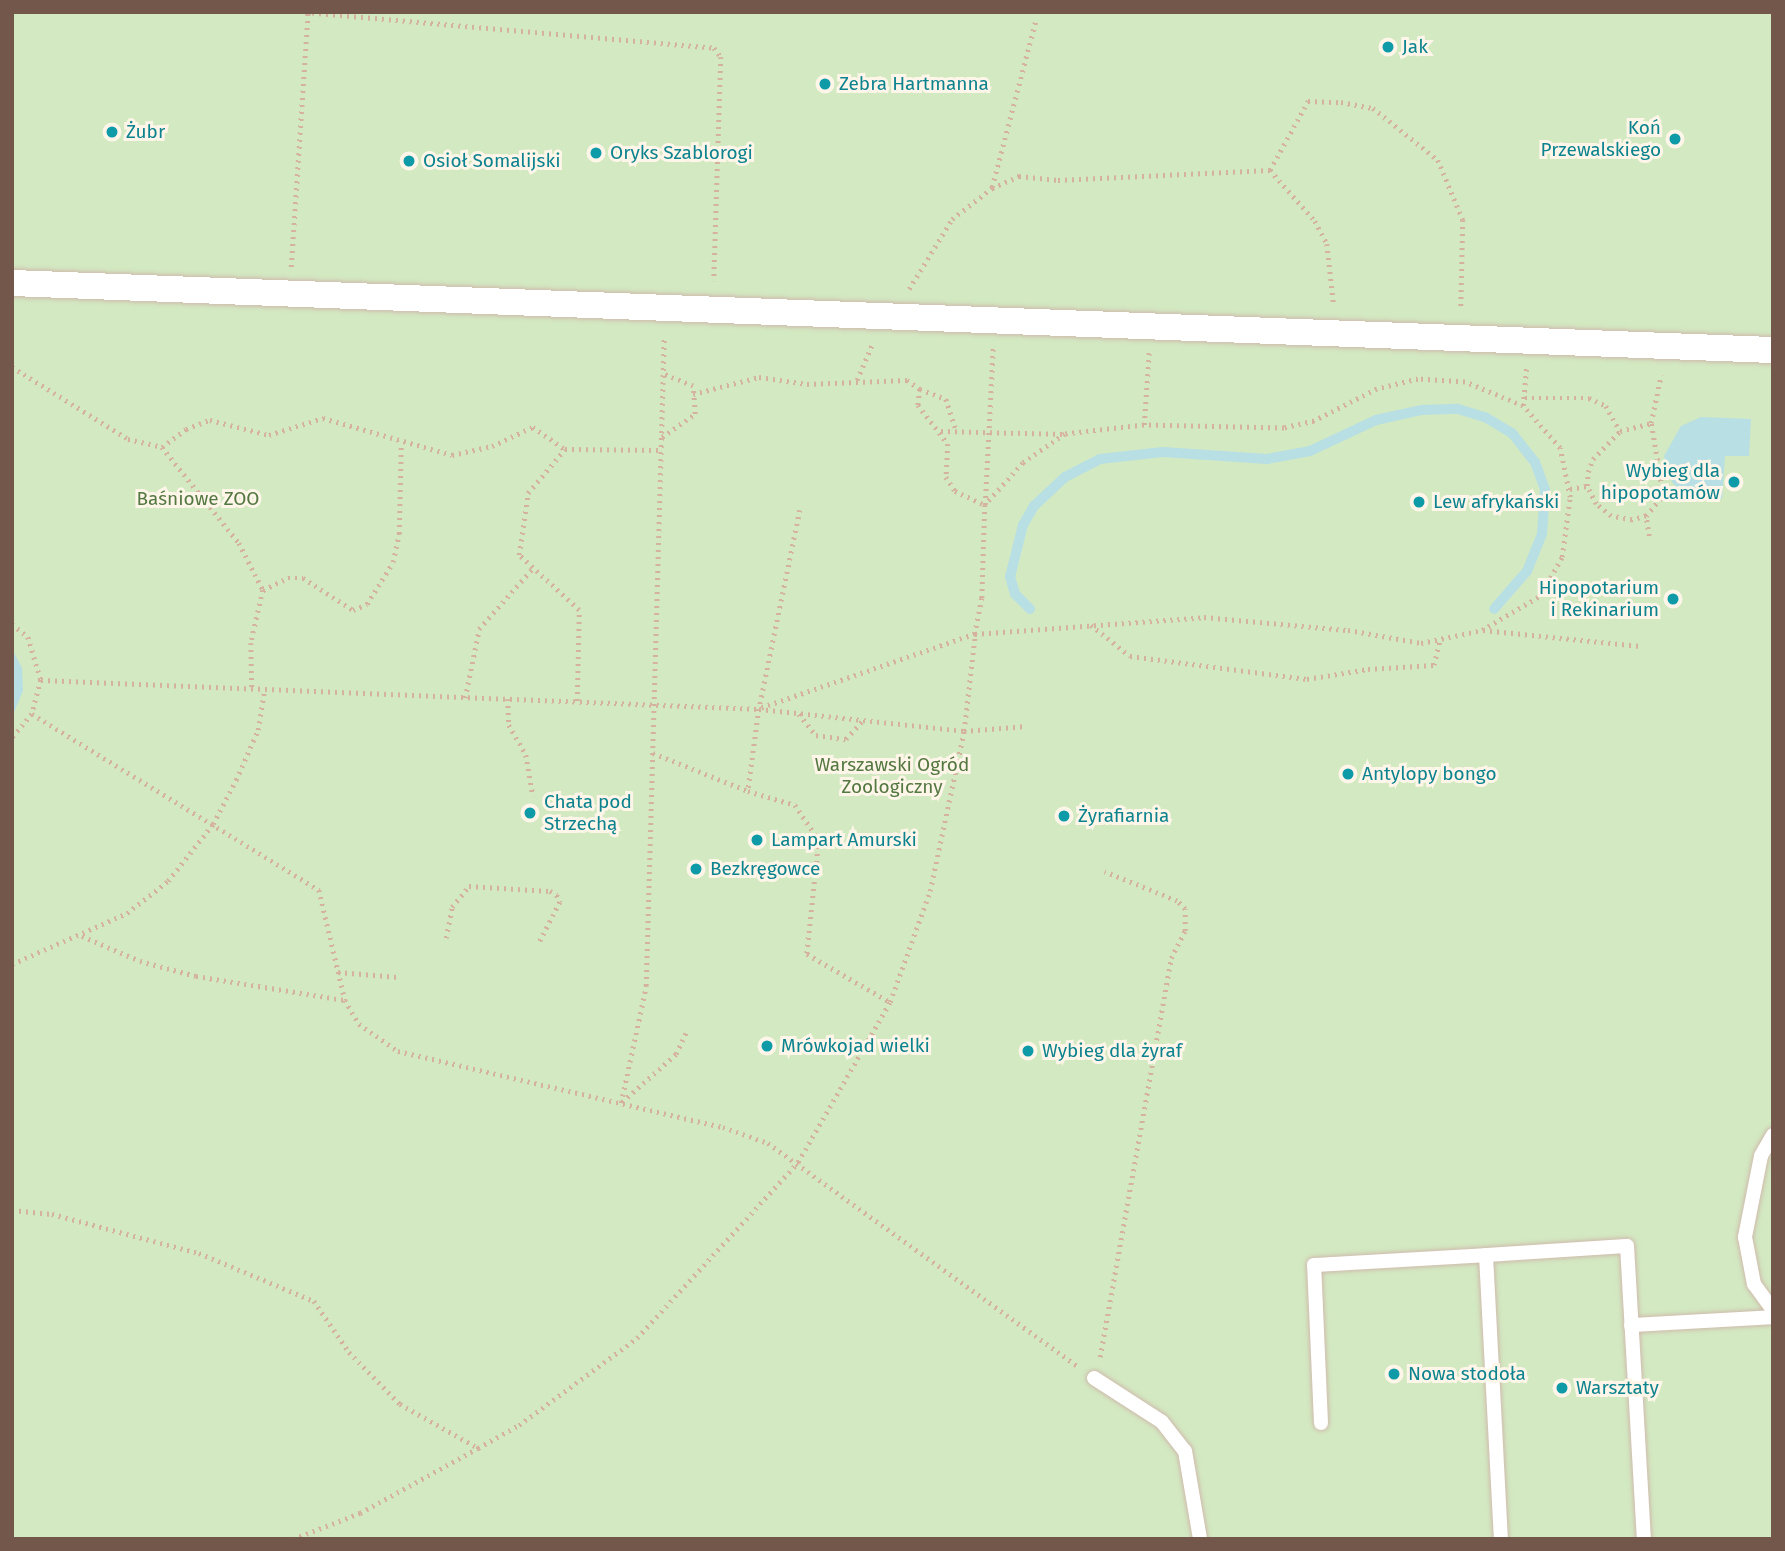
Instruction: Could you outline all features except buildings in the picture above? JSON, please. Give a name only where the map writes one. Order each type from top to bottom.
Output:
[{"type":"street","points":[[12,283],[1150,329],[1773,350]]},
{"type":"lane","points":[[1773,1135],[1761,1156],[1745,1237],[1754,1284],[1773,1310]]},
{"type":"lane","points":[[1321,1423],[1314,1265],[1627,1245],[1644,1539]]},
{"type":"lane","points":[[1486,1255],[1501,1539]]},
{"type":"lane","points":[[1631,1325],[1773,1317]]},
{"type":"lane","points":[[1094,1378],[1162,1422],[1185,1451],[1200,1539]]},
{"type":"path","points":[[289,295],[306,13],[332,13],[714,48],[721,57],[714,287],[708,312],[664,336],[646,986],[621,1103]]},
{"type":"path","points":[[992,188],[1035,19]]},
{"type":"path","points":[[1270,170],[1308,101],[1373,108],[1416,139],[1438,160],[1463,220],[1461,339]]},
{"type":"path","points":[[903,318],[907,291],[952,219],[992,188],[1019,176],[1058,180],[1270,170]]},
{"type":"path","points":[[1270,170],[1315,221],[1327,244],[1335,292],[1335,335]]},
{"type":"path","points":[[292,1539],[360,1513],[519,1425],[637,1338],[798,1162],[890,1002],[930,891],[964,731],[975,634],[982,598],[994,323]]},
{"type":"path","points":[[1143,425],[1150,329]]},
{"type":"path","points":[[1523,406],[1529,341]]},
{"type":"path","points":[[857,380],[872,344]]},
{"type":"path","points":[[1651,423],[1620,431],[1592,458],[1587,486],[1596,504],[1611,516],[1632,520],[1646,516],[1663,495],[1651,423],[1662,346]]},
{"type":"path","points":[[12,367],[128,439],[163,447],[239,543],[263,590],[251,643],[252,691]]},
{"type":"path","points":[[662,438],[695,414],[693,386],[663,373]]},
{"type":"path","points":[[693,394],[759,377],[807,384],[907,380],[920,389],[946,399],[956,430]]},
{"type":"path","points":[[759,709],[975,634],[1204,617],[1348,630],[1422,643],[1440,640],[1482,630],[1540,596],[1568,537],[1570,489],[1560,448],[1523,406],[1465,382],[1418,379],[1377,389],[1314,421],[1284,428],[1143,425],[1065,434],[941,431],[929,425],[918,405],[920,389]]},
{"type":"path","points":[[1525,398],[1589,398],[1606,406],[1620,431]]},
{"type":"path","points":[[163,447],[186,429],[210,420],[269,435],[323,418],[401,443],[452,455],[492,446],[533,427],[565,449],[661,450]]},
{"type":"path","points":[[941,431],[948,444],[946,477],[955,491],[985,505]]},
{"type":"path","points":[[985,505],[1023,463],[1065,434]]},
{"type":"path","points":[[263,590],[288,578],[303,578],[353,610],[367,604],[395,553],[401,443]]},
{"type":"path","points":[[565,449],[528,493],[519,555],[579,610],[577,701]]},
{"type":"path","points":[[1570,489],[1587,486]]},
{"type":"path","points":[[748,791],[759,709],[800,510]]},
{"type":"path","points":[[1646,516],[1648,536]]},
{"type":"path","points":[[465,698],[479,629],[533,568]]},
{"type":"path","points":[[12,624],[28,637],[41,680],[32,714],[12,738]]},
{"type":"path","points":[[1090,625],[1130,656],[1307,679],[1368,669],[1433,665],[1440,640]]},
{"type":"path","points":[[1482,630],[1640,646]]},
{"type":"path","points":[[41,680],[252,691],[759,709],[964,731],[1026,726]]},
{"type":"path","points":[[12,964],[81,936],[127,913],[168,881],[213,824],[258,730],[264,691]]},
{"type":"path","points":[[509,699],[509,725],[526,755],[533,796]]},
{"type":"path","points":[[799,713],[816,734],[846,739],[863,720]]},
{"type":"path","points":[[32,714],[319,890],[345,1000],[359,1024],[398,1051],[723,1127],[768,1143],[798,1162],[1094,1378],[1105,1339],[1171,958],[1185,931],[1185,909],[1177,901],[1105,872]]},
{"type":"path","points":[[653,753],[748,791],[795,805],[819,840],[807,954],[890,1002]]},
{"type":"path","points":[[446,938],[452,908],[469,886],[550,891],[557,895],[560,902],[540,941]]},
{"type":"path","points":[[81,936],[140,961],[196,976],[345,1000]]},
{"type":"path","points":[[338,972],[398,976]]},
{"type":"path","points":[[621,1103],[676,1054],[687,1030]]},
{"type":"path","points":[[12,1210],[52,1214],[199,1253],[314,1301],[349,1352],[400,1404],[478,1448]]},
{"type":"green space","name":"Warszawski Ogród Zoologiczny","points":[[12,12],[1773,12],[1773,1539],[12,1539]]},
{"type":"water","points":[[1701,417],[1751,419],[1749,456],[1725,456],[1722,499],[1685,497],[1672,482],[1664,456],[1681,426]]},
{"type":"water","points":[[12,649],[22,668],[23,691],[12,717]]},
{"type":"waterway","points":[[1030,609],[1015,594],[1010,577],[1023,525],[1034,506],[1065,477],[1100,459],[1163,452],[1267,459],[1310,451],[1376,420],[1422,410],[1458,409],[1485,417],[1512,433],[1535,462],[1545,490],[1542,534],[1527,571],[1494,609]]},
{"type":"place","name":"Jak","points":[[1388,47]]},
{"type":"place","name":"Zebra Hartmanna","points":[[825,84]]},
{"type":"place","name":"Żubr","points":[[112,132]]},
{"type":"place","name":"Koń Przewalskiego","points":[[1675,139]]},
{"type":"place","name":"Oryks Szablorogi","points":[[596,153]]},
{"type":"place","name":"Osioł Somalijski","points":[[409,161]]},
{"type":"place","name":"Wybieg dla hipopotamów","points":[[1734,482]]},
{"type":"place","name":"Lew afrykański","points":[[1419,502]]},
{"type":"place","name":"Hipopotarium i Rekinarium","points":[[1673,599]]},
{"type":"place","name":"Antylopy bongo","points":[[1348,774]]},
{"type":"place","name":"Chata pod Strzechą","points":[[530,813]]},
{"type":"place","name":"Żyrafiarnia","points":[[1064,816]]},
{"type":"place","name":"Lampart Amurski","points":[[757,840]]},
{"type":"place","name":"Bezkręgowce","points":[[696,869]]},
{"type":"place","name":"Mrówkojad wielki","points":[[767,1046]]},
{"type":"place","name":"Wybieg dla żyraf","points":[[1028,1051]]},
{"type":"place","name":"Nowa stodoła","points":[[1394,1374]]},
{"type":"place","name":"Warsztaty","points":[[1562,1388]]},
{"type":"park label","name":"Baśniowe ZOO","points":[[198,499]]}]
